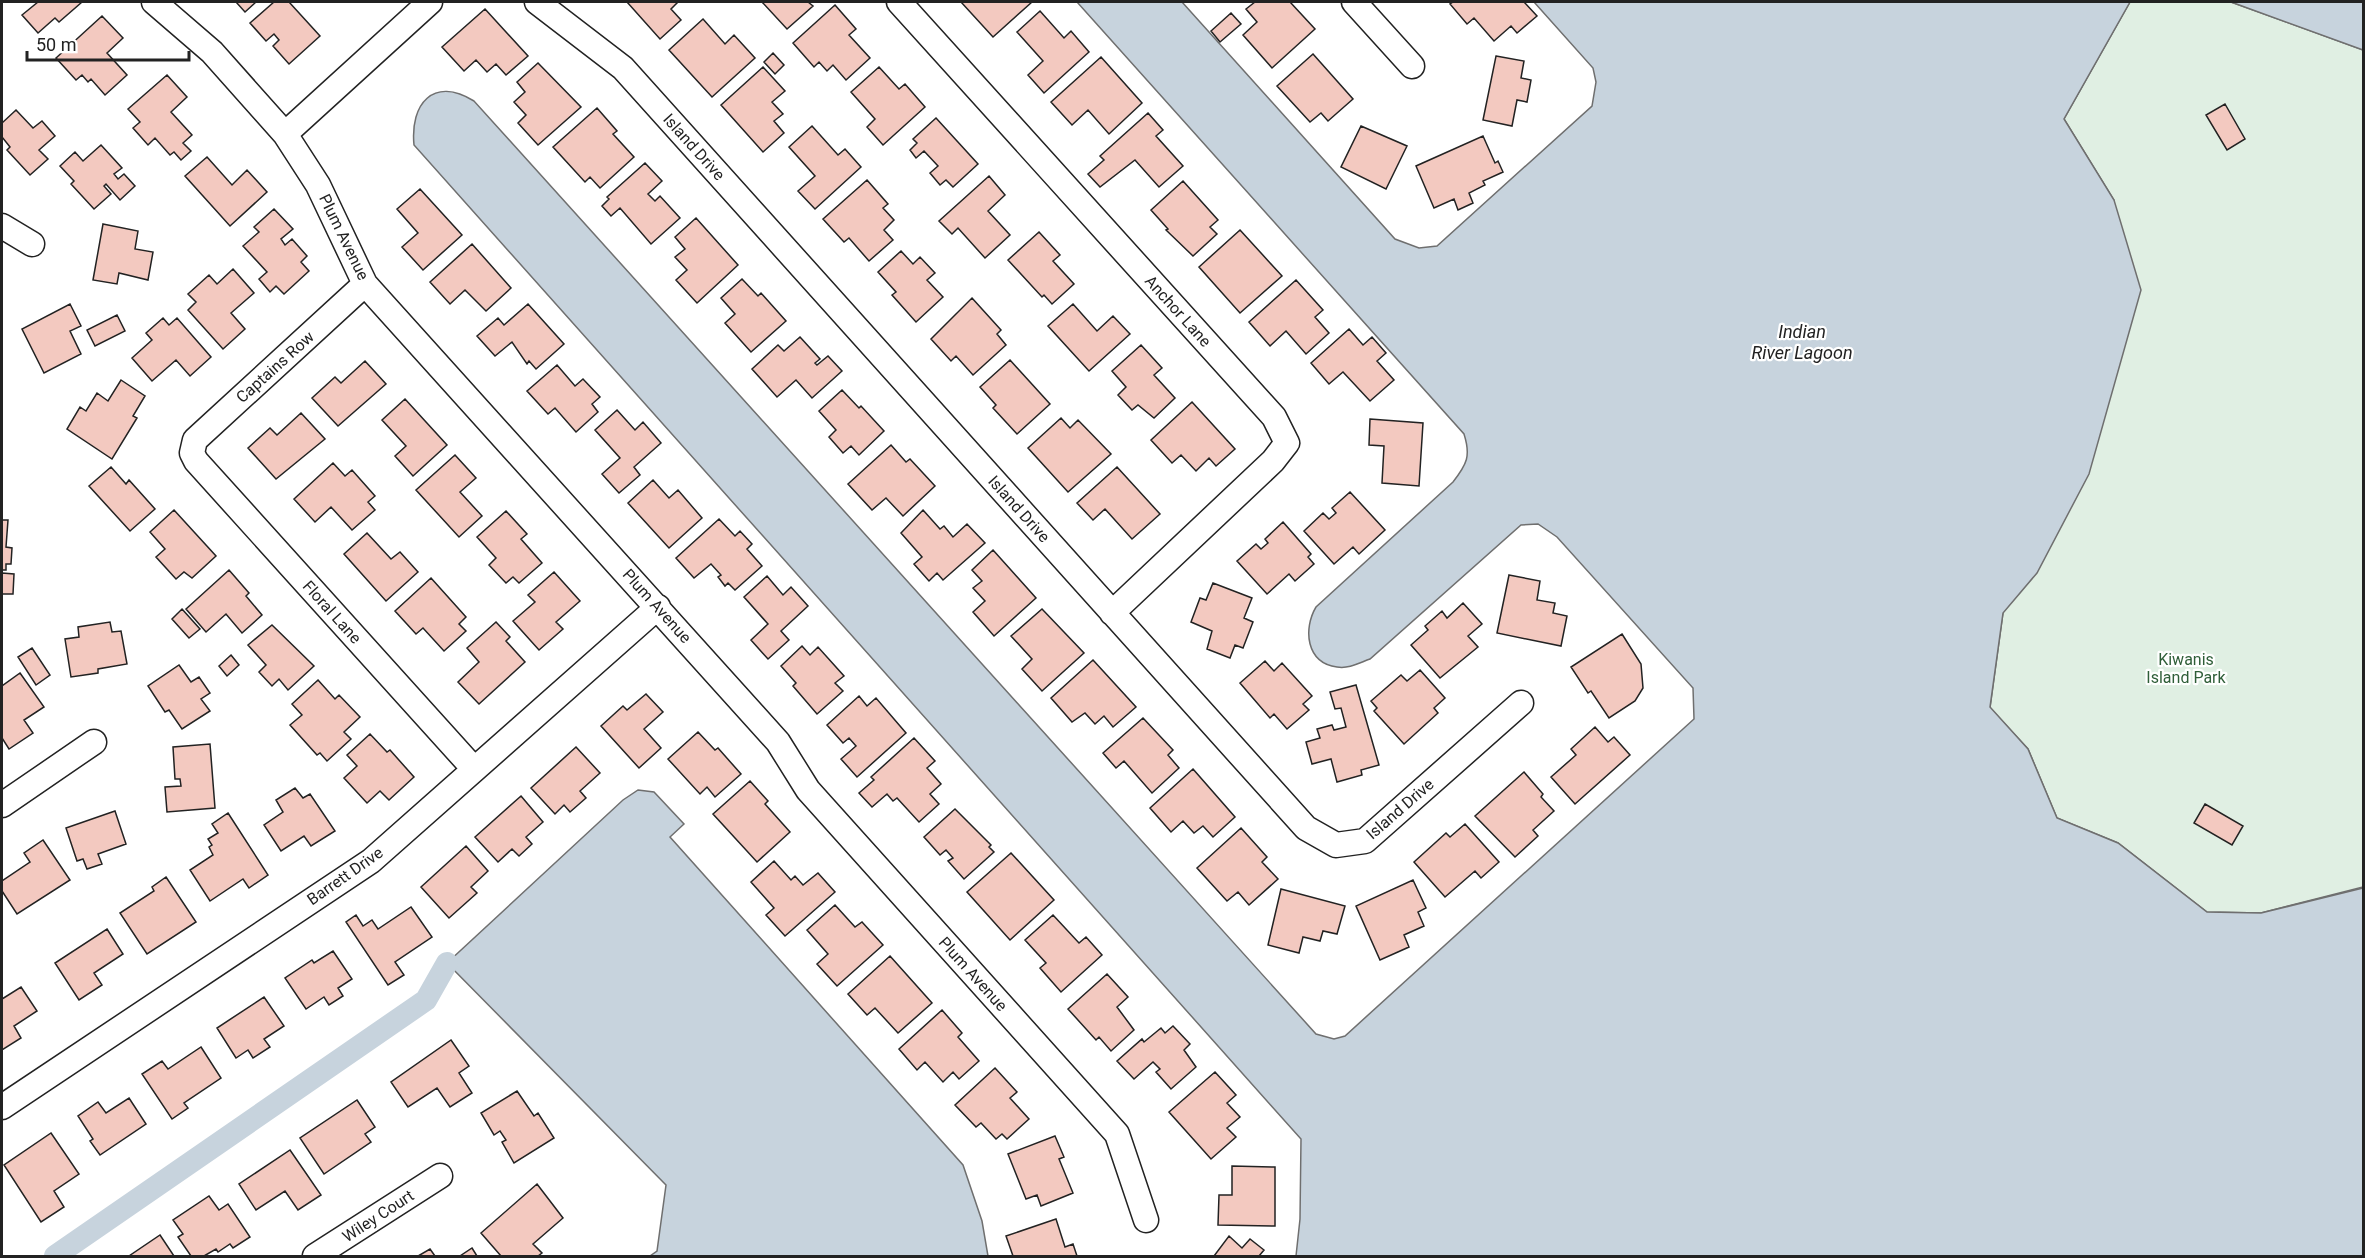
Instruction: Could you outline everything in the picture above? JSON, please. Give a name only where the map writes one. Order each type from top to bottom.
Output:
[{"type":"street","name":"Plum Avenue","points":[[154,2],[212,52],[285,134],[318,185],[365,284],[778,742],[808,790],[1117,1134],[1146,1220]]},
{"type":"street","points":[[285,134],[430,2]]},
{"type":"street","name":"Island Drive","points":[[537,2],[623,69],[1306,828],[1336,845],[1365,841],[1521,703]]},
{"type":"street","name":"Anchor Lane","points":[[899,2],[1274,417],[1287,443],[1273,461],[1112,613]]},
{"type":"street","points":[[1354,2],[1412,66]]},
{"type":"street","points":[[2,226],[32,244]]},
{"type":"street","name":"Captains Row","points":[[192,453],[195,440],[365,284]]},
{"type":"street","name":"Floral Lane","points":[[192,453],[196,461],[474,769]]},
{"type":"street","name":"Barrett Drive","points":[[2,1107],[371,861],[658,607]]},
{"type":"street","points":[[2,805],[94,742]]},
{"type":"street","name":"Wiley Court","points":[[315,1257],[440,1176]]},
{"type":"green space","name":"Kiwanis Island Park","points":[[2130,2],[2231,2],[2363,50],[2363,887],[2261,913],[2207,912],[2118,843],[2057,818],[2028,749],[1990,708],[2003,613],[2114,200],[2064,119]]},
{"type":"water","name":"Indian River Lagoon","points":[[1077,2],[1182,2],[1395,239],[1419,248],[1437,246],[1592,106],[1596,82],[1593,68],[1534,2],[2130,2],[2064,119],[2114,200],[2141,290],[2089,474],[2037,573],[2003,613],[1990,707],[2028,749],[2057,818],[2118,843],[2207,912],[2261,913],[2363,888],[2363,1256],[1296,1256],[1300,1219],[1301,1139],[414,145],[416,117],[420,106],[427,98],[436,93],[447,92],[459,94],[474,101],[1316,1034],[1334,1039],[1345,1036],[1694,719],[1693,688],[1557,537],[1538,524],[1521,525],[1370,659],[1346,667],[1337,667],[1319,659],[1313,652],[1309,635],[1309,625],[1316,607],[1453,482],[1466,460],[1467,448],[1464,434]]},
{"type":"water","points":[[2231,2],[2363,2],[2363,50]]},
{"type":"water","points":[[638,790],[654,792],[684,824],[670,837],[963,1165],[982,1221],[988,1256],[650,1256],[657,1251],[666,1185],[447,963],[623,800]]},
{"type":"building","points":[[38,2],[82,2],[59,22],[55,18],[38,33],[22,15]]},
{"type":"building","points":[[236,2],[256,2],[245,12]]},
{"type":"building","points":[[274,2],[289,2],[320,36],[289,64],[273,46],[279,40],[274,34],[266,41],[250,23]]},
{"type":"building","points":[[627,2],[678,2],[671,9],[681,20],[660,39]]},
{"type":"building","points":[[762,2],[808,2],[813,6],[787,29]]},
{"type":"building","points":[[961,2],[1032,2],[993,37]]},
{"type":"building","points":[[1255,2],[1290,2],[1315,29],[1272,68],[1243,35],[1257,22],[1246,9]]},
{"type":"building","points":[[1453,2],[1524,2],[1537,16],[1517,33],[1511,26],[1494,41],[1474,18],[1467,24],[1450,4]]},
{"type":"building","points":[[835,5],[856,29],[849,35],[870,58],[846,80],[833,65],[827,71],[819,62],[814,67],[793,43]]},
{"type":"building","points":[[485,9],[528,56],[506,75],[496,64],[487,72],[476,60],[464,71],[442,47]]},
{"type":"building","points":[[1040,11],[1064,38],[1071,31],[1089,52],[1044,93],[1028,75],[1043,61],[1017,32]]},
{"type":"building","points":[[1231,13],[1241,24],[1220,42],[1211,31]]},
{"type":"building","points":[[102,16],[123,38],[107,53],[127,75],[105,95],[91,79],[88,82],[82,75],[76,80],[56,58]]},
{"type":"building","points":[[703,19],[725,44],[734,35],[755,58],[712,97],[669,50]]},
{"type":"building","points":[[773,53],[784,65],[775,74],[764,62]]},
{"type":"building","points":[[1313,54],[1353,99],[1328,121],[1321,113],[1310,122],[1277,86]]},
{"type":"building","points":[[1496,56],[1524,61],[1521,78],[1531,80],[1527,102],[1517,100],[1512,126],[1483,120]]},
{"type":"building","points":[[1101,57],[1142,103],[1109,134],[1088,110],[1072,125],[1051,102]]},
{"type":"building","points":[[538,63],[581,107],[538,145],[518,123],[526,115],[514,102],[525,92],[517,82]]},
{"type":"building","points":[[763,67],[785,91],[772,102],[783,114],[774,121],[784,133],[763,152],[721,105]]},
{"type":"building","points":[[879,67],[899,89],[905,84],[925,107],[883,145],[867,127],[875,119],[851,92]]},
{"type":"building","points":[[167,75],[187,97],[171,112],[192,135],[183,143],[191,151],[181,160],[174,152],[170,155],[155,138],[148,145],[133,128],[140,122],[128,109]]},
{"type":"building","points":[[2225,104],[2245,139],[2227,150],[2206,115]]},
{"type":"building","points":[[597,108],[617,131],[613,134],[634,157],[600,188],[590,177],[585,182],[553,147]]},
{"type":"building","points":[[16,110],[33,128],[42,121],[55,136],[39,150],[48,159],[30,175],[7,150],[10,147],[2,137],[2,123]]},
{"type":"building","points":[[1148,113],[1163,130],[1156,136],[1183,166],[1159,187],[1135,160],[1100,187],[1088,174],[1104,160],[1100,156]]},
{"type":"building","points":[[936,118],[978,164],[953,187],[946,180],[940,185],[930,173],[938,166],[924,151],[916,158],[910,150],[917,143],[913,139]]},
{"type":"building","points":[[812,126],[838,155],[845,149],[861,167],[815,209],[798,191],[815,176],[789,147]]},
{"type":"building","points":[[1361,126],[1407,146],[1386,189],[1341,167]]},
{"type":"building","points":[[1483,136],[1495,163],[1498,161],[1503,172],[1483,181],[1485,185],[1469,193],[1473,203],[1458,210],[1454,199],[1434,208],[1416,166]]},
{"type":"building","points":[[101,145],[122,168],[114,174],[118,179],[124,174],[135,186],[120,200],[106,184],[104,186],[111,194],[94,209],[71,184],[74,181],[60,166],[75,152],[83,161]]},
{"type":"building","points":[[207,157],[232,185],[247,170],[267,192],[230,226],[185,176]]},
{"type":"building","points":[[645,163],[662,181],[648,194],[655,201],[660,196],[680,218],[651,244],[620,208],[611,216],[602,206],[609,199],[607,197]]},
{"type":"building","points":[[989,176],[1005,195],[988,211],[1010,235],[985,258],[958,228],[952,234],[939,221]]},
{"type":"building","points":[[867,180],[888,204],[883,208],[894,220],[884,230],[893,240],[869,261],[849,238],[844,242],[823,219]]},
{"type":"building","points":[[1183,181],[1218,220],[1210,227],[1217,234],[1193,256],[1166,230],[1168,229],[1151,210]]},
{"type":"building","points":[[420,189],[462,235],[423,270],[402,247],[418,233],[397,209]]},
{"type":"building","points":[[274,209],[293,229],[281,239],[285,245],[292,239],[307,256],[301,262],[309,271],[284,294],[276,286],[270,292],[259,279],[267,272],[243,246],[259,232],[254,227]]},
{"type":"building","points":[[696,218],[738,265],[697,303],[676,280],[687,270],[675,257],[685,249],[675,237]]},
{"type":"building","points":[[103,224],[138,231],[135,249],[153,252],[148,280],[119,273],[117,284],[93,280]]},
{"type":"building","points":[[1240,230],[1282,276],[1240,313],[1199,267]]},
{"type":"building","points":[[1039,232],[1060,255],[1053,261],[1074,284],[1052,304],[1044,295],[1042,297],[1008,260]]},
{"type":"building","points":[[472,244],[511,288],[486,311],[465,290],[450,304],[430,282]]},
{"type":"building","points":[[901,251],[913,264],[920,257],[935,273],[927,280],[943,297],[916,322],[892,295],[896,292],[878,272]]},
{"type":"building","points":[[233,269],[254,293],[231,313],[245,329],[223,349],[188,310],[196,302],[188,294],[209,275],[217,284]]},
{"type":"building","points":[[742,279],[758,296],[761,293],[786,321],[751,352],[725,323],[735,314],[721,298]]},
{"type":"building","points":[[1296,280],[1323,310],[1315,317],[1329,333],[1306,354],[1286,331],[1270,346],[1249,322]]},
{"type":"building","points":[[972,298],[1001,330],[997,334],[1006,345],[973,375],[956,356],[951,361],[931,339]]},
{"type":"building","points":[[70,304],[81,326],[70,331],[81,354],[44,373],[22,329]]},
{"type":"building","points":[[528,304],[564,344],[536,369],[529,361],[527,364],[512,342],[495,356],[477,336],[498,318],[504,325]]},
{"type":"building","points":[[1073,304],[1097,331],[1113,316],[1130,334],[1089,371],[1048,326]]},
{"type":"building","points":[[117,315],[125,331],[95,346],[87,330]]},
{"type":"building","points":[[163,318],[169,325],[177,318],[211,357],[190,376],[176,360],[152,381],[132,358],[152,340],[146,333]]},
{"type":"building","points":[[1349,329],[1363,345],[1372,337],[1386,353],[1377,361],[1394,380],[1370,401],[1343,372],[1329,384],[1311,363]]},
{"type":"building","points":[[800,337],[820,359],[815,363],[817,365],[828,356],[842,371],[812,398],[796,380],[777,397],[752,369],[778,345],[784,351]]},
{"type":"building","points":[[1141,345],[1162,368],[1154,375],[1175,398],[1154,418],[1138,405],[1132,410],[1118,395],[1126,387],[1112,371]]},
{"type":"building","points":[[1010,360],[1050,404],[1017,434],[993,408],[996,405],[980,387]]},
{"type":"building","points":[[365,361],[386,384],[338,426],[312,398],[335,377],[341,383]]},
{"type":"building","points":[[557,365],[575,386],[583,379],[600,397],[592,404],[598,412],[576,432],[555,408],[548,414],[527,391]]},
{"type":"building","points":[[121,380],[145,396],[133,416],[137,418],[112,459],[67,429],[80,407],[86,411],[97,393],[108,401]]},
{"type":"building","points":[[842,390],[859,408],[861,406],[884,431],[859,455],[851,446],[843,453],[829,437],[836,430],[819,411]]},
{"type":"building","points":[[405,399],[447,445],[413,476],[395,456],[406,446],[382,420]]},
{"type":"building","points":[[1192,402],[1235,449],[1216,466],[1209,458],[1196,471],[1181,455],[1172,463],[1151,440]]},
{"type":"building","points":[[617,410],[635,430],[643,422],[661,443],[634,467],[640,475],[619,493],[602,474],[620,458],[595,430]]},
{"type":"building","points":[[301,413],[325,439],[276,479],[248,448],[270,428],[277,435]]},
{"type":"building","points":[[1061,418],[1070,428],[1078,420],[1111,454],[1068,492],[1028,448]]},
{"type":"building","points":[[1370,419],[1423,423],[1419,486],[1382,483],[1384,446],[1369,445]]},
{"type":"building","points":[[891,445],[906,462],[910,459],[935,486],[903,516],[886,498],[872,510],[848,484]]},
{"type":"building","points":[[455,455],[476,478],[460,492],[482,516],[459,537],[416,490]]},
{"type":"building","points":[[333,463],[345,476],[352,470],[375,496],[368,502],[375,510],[352,530],[331,507],[315,522],[294,499]]},
{"type":"building","points":[[111,467],[126,484],[129,480],[155,509],[130,531],[89,486]]},
{"type":"building","points":[[1117,467],[1160,514],[1132,539],[1105,509],[1093,520],[1077,503]]},
{"type":"building","points":[[653,480],[669,498],[678,490],[702,518],[669,548],[628,503]]},
{"type":"building","points":[[1350,492],[1385,530],[1359,554],[1353,547],[1334,564],[1304,531],[1323,513],[1329,519],[1336,513],[1332,508]]},
{"type":"building","points":[[174,510],[216,556],[192,578],[184,572],[176,579],[156,557],[165,549],[150,532]]},
{"type":"building","points":[[923,510],[940,529],[944,526],[953,537],[967,524],[985,543],[943,580],[937,573],[929,581],[914,564],[922,557],[901,533]]},
{"type":"building","points":[[506,511],[527,534],[521,539],[542,563],[519,583],[513,577],[506,583],[489,565],[496,558],[477,537]]},
{"type":"building","points":[[719,519],[735,536],[740,531],[752,544],[747,549],[762,566],[735,590],[728,583],[725,586],[718,577],[721,575],[711,564],[694,578],[676,558]]},
{"type":"building","points":[[2,520],[8,520],[6,547],[12,548],[11,564],[6,564],[6,570],[2,570]]},
{"type":"building","points":[[1283,522],[1311,554],[1308,557],[1314,564],[1295,581],[1289,574],[1267,594],[1237,561],[1256,544],[1261,549],[1268,543],[1265,539]]},
{"type":"building","points":[[367,533],[391,559],[400,552],[418,572],[386,601],[344,554]]},
{"type":"building","points":[[993,550],[1036,598],[994,636],[973,612],[985,601],[973,588],[982,581],[972,570]]},
{"type":"building","points":[[229,570],[249,593],[246,596],[262,615],[242,633],[226,614],[206,632],[186,609]]},
{"type":"building","points":[[554,572],[580,601],[556,622],[563,629],[539,650],[513,621],[535,602],[528,595]]},
{"type":"building","points":[[2,573],[14,574],[13,594],[2,594]]},
{"type":"building","points":[[1509,575],[1540,581],[1537,600],[1555,603],[1553,613],[1567,616],[1561,646],[1497,633]]},
{"type":"building","points":[[767,576],[783,595],[791,587],[808,606],[781,631],[789,640],[768,659],[751,640],[768,624],[744,597]]},
{"type":"building","points":[[431,578],[466,617],[459,624],[466,631],[444,651],[423,628],[416,634],[395,611]]},
{"type":"building","points":[[1213,583],[1252,598],[1244,618],[1253,622],[1243,648],[1235,645],[1230,658],[1207,649],[1212,631],[1191,622],[1200,598],[1206,600]]},
{"type":"building","points":[[1463,603],[1482,624],[1468,636],[1478,647],[1440,678],[1411,645],[1428,630],[1425,626],[1442,611],[1447,618]]},
{"type":"building","points":[[182,609],[200,629],[189,638],[172,619]]},
{"type":"building","points":[[1042,609],[1084,653],[1042,691],[1022,669],[1032,659],[1011,636]]},
{"type":"building","points":[[110,622],[112,632],[121,631],[127,664],[98,669],[98,673],[71,677],[65,639],[79,637],[78,627]]},
{"type":"building","points":[[496,622],[510,637],[506,641],[525,662],[479,704],[458,682],[479,662],[467,648]]},
{"type":"building","points":[[272,625],[314,666],[288,690],[279,679],[272,686],[259,672],[266,665],[248,645]]},
{"type":"building","points":[[1622,634],[1641,664],[1643,688],[1635,701],[1609,718],[1591,691],[1588,693],[1571,667]]},
{"type":"building","points":[[802,646],[810,655],[818,647],[844,676],[835,683],[843,691],[817,714],[793,686],[796,683],[781,666]]},
{"type":"building","points":[[32,648],[50,675],[36,685],[18,657]]},
{"type":"building","points":[[231,655],[239,665],[227,676],[219,666]]},
{"type":"building","points":[[1093,660],[1136,707],[1113,727],[1104,716],[1095,724],[1085,713],[1072,722],[1051,698]]},
{"type":"building","points":[[1265,661],[1274,671],[1282,663],[1312,696],[1303,704],[1309,710],[1287,729],[1274,714],[1270,718],[1240,683]]},
{"type":"building","points":[[179,665],[191,682],[199,677],[210,693],[201,699],[210,711],[182,729],[169,710],[165,712],[148,686]]},
{"type":"building","points":[[1420,670],[1445,698],[1434,708],[1438,713],[1404,744],[1374,711],[1377,708],[1371,701],[1401,675],[1407,681]]},
{"type":"building","points":[[20,673],[44,707],[24,720],[33,733],[9,749],[2,738],[2,686]]},
{"type":"building","points":[[318,680],[335,699],[339,695],[360,717],[344,732],[351,739],[327,761],[320,753],[317,755],[290,725],[302,715],[292,704]]},
{"type":"building","points":[[1356,685],[1379,765],[1361,770],[1362,775],[1337,782],[1331,759],[1312,764],[1306,742],[1320,738],[1317,729],[1332,725],[1334,730],[1346,727],[1341,708],[1335,709],[1330,692]]},
{"type":"building","points":[[646,694],[663,712],[644,729],[661,748],[639,768],[601,726],[623,706],[627,710]]},
{"type":"building","points":[[859,696],[867,706],[876,698],[906,733],[857,777],[841,759],[856,746],[849,738],[843,743],[827,725]]},
{"type":"building","points":[[1143,718],[1173,750],[1168,755],[1179,768],[1152,793],[1124,761],[1116,768],[1103,753]]},
{"type":"building","points":[[1595,727],[1608,742],[1614,737],[1630,755],[1575,804],[1551,777],[1576,755],[1571,749]]},
{"type":"building","points":[[698,732],[715,750],[718,748],[741,774],[715,797],[707,787],[700,794],[668,759]]},
{"type":"building","points":[[370,734],[387,752],[390,750],[414,777],[389,800],[380,791],[367,803],[344,778],[357,766],[347,755]]},
{"type":"building","points":[[914,738],[935,761],[927,768],[941,784],[930,794],[939,804],[919,822],[897,798],[893,801],[887,794],[872,807],[859,793],[874,780],[871,777]]},
{"type":"building","points":[[210,744],[215,808],[167,812],[165,787],[181,786],[180,779],[175,779],[173,747]]},
{"type":"building","points":[[576,747],[600,773],[580,791],[586,798],[570,812],[564,805],[555,814],[531,788]]},
{"type":"building","points":[[1193,769],[1235,817],[1213,837],[1203,826],[1194,833],[1183,821],[1171,832],[1150,808]]},
{"type":"building","points":[[1524,772],[1554,811],[1533,830],[1538,836],[1515,857],[1475,816]]},
{"type":"building","points":[[750,781],[768,801],[765,804],[790,832],[757,862],[713,814]]},
{"type":"building","points":[[295,788],[303,798],[310,794],[335,831],[311,846],[304,836],[281,851],[264,825],[283,812],[276,800]]},
{"type":"building","points":[[521,796],[543,822],[526,837],[532,844],[519,856],[512,849],[498,862],[475,837]]},
{"type":"building","points":[[2205,804],[2243,826],[2232,845],[2194,823]]},
{"type":"building","points":[[955,809],[991,845],[989,847],[994,852],[964,879],[948,861],[953,858],[946,850],[940,855],[924,837]]},
{"type":"building","points":[[115,811],[126,844],[98,854],[102,864],[87,869],[83,859],[77,861],[66,828]]},
{"type":"building","points":[[228,813],[268,875],[249,888],[243,879],[210,901],[190,870],[213,855],[209,847],[212,845],[208,839],[218,833],[212,824]]},
{"type":"building","points":[[1465,824],[1499,862],[1481,878],[1475,871],[1445,897],[1414,862],[1446,833],[1450,837]]},
{"type":"building","points":[[1241,828],[1267,857],[1262,862],[1278,879],[1249,905],[1238,892],[1227,901],[1197,868]]},
{"type":"building","points":[[43,840],[70,880],[17,914],[2,891],[2,881],[30,862],[24,853]]},
{"type":"building","points":[[466,846],[488,871],[471,887],[477,893],[449,918],[421,887]]},
{"type":"building","points":[[1011,853],[1054,900],[1010,940],[967,892]]},
{"type":"building","points":[[774,861],[791,880],[795,876],[803,885],[818,873],[835,892],[785,936],[766,915],[774,908],[751,882]]},
{"type":"building","points":[[166,877],[196,922],[147,954],[120,913],[154,891],[152,887]]},
{"type":"building","points":[[1413,880],[1426,908],[1418,912],[1424,926],[1404,935],[1409,947],[1380,960],[1356,906]]},
{"type":"building","points":[[1281,889],[1345,906],[1337,934],[1323,931],[1320,941],[1303,937],[1299,953],[1268,945]]},
{"type":"building","points":[[835,905],[855,927],[862,922],[883,945],[837,986],[817,964],[828,954],[807,930]]},
{"type":"building","points":[[411,907],[432,937],[395,962],[404,975],[388,985],[346,922],[356,915],[363,926],[372,920],[378,929]]},
{"type":"building","points":[[1053,915],[1079,943],[1086,937],[1102,955],[1061,992],[1040,968],[1046,963],[1025,940]]},
{"type":"building","points":[[107,929],[123,954],[94,973],[102,985],[79,1000],[55,963]]},
{"type":"building","points":[[333,951],[352,979],[338,988],[343,996],[329,1005],[324,997],[306,1009],[285,978],[312,960],[314,963]]},
{"type":"building","points":[[890,956],[932,1003],[898,1033],[875,1008],[867,1015],[848,994]]},
{"type":"building","points":[[1107,974],[1128,997],[1117,1007],[1134,1030],[1111,1051],[1099,1037],[1096,1040],[1068,1009]]},
{"type":"building","points":[[21,987],[37,1011],[14,1026],[21,1038],[2,1050],[2,999]]},
{"type":"building","points":[[264,997],[284,1026],[264,1039],[270,1047],[253,1058],[248,1050],[236,1058],[217,1028]]},
{"type":"building","points":[[942,1010],[962,1033],[958,1037],[979,1061],[959,1079],[953,1072],[943,1082],[925,1062],[917,1070],[899,1049]]},
{"type":"building","points":[[1173,1026],[1190,1044],[1184,1050],[1196,1067],[1171,1089],[1156,1072],[1160,1069],[1153,1062],[1134,1079],[1117,1061],[1142,1039],[1144,1042],[1161,1028],[1165,1033]]},
{"type":"building","points":[[451,1040],[469,1066],[459,1073],[472,1093],[450,1107],[437,1088],[408,1107],[391,1082]]},
{"type":"building","points":[[201,1047],[221,1078],[184,1103],[188,1108],[172,1119],[142,1074],[162,1061],[168,1069]]},
{"type":"building","points":[[995,1068],[1017,1092],[1010,1098],[1029,1119],[1007,1139],[1002,1134],[996,1139],[981,1123],[976,1127],[955,1105]]},
{"type":"building","points":[[1215,1072],[1236,1095],[1227,1103],[1240,1117],[1227,1128],[1236,1137],[1211,1159],[1169,1112]]},
{"type":"building","points":[[517,1091],[534,1116],[538,1113],[554,1138],[514,1163],[502,1142],[506,1140],[500,1131],[494,1135],[481,1113]]},
{"type":"building","points":[[129,1098],[146,1124],[100,1155],[90,1141],[93,1139],[78,1116],[98,1102],[106,1113]]},
{"type":"building","points":[[357,1100],[375,1127],[365,1134],[371,1142],[324,1174],[300,1138]]},
{"type":"building","points":[[51,1133],[79,1174],[54,1191],[64,1207],[41,1222],[4,1165]]},
{"type":"building","points":[[1055,1136],[1064,1157],[1059,1159],[1073,1193],[1041,1206],[1037,1195],[1026,1199],[1008,1154]]},
{"type":"building","points":[[290,1150],[321,1195],[298,1210],[285,1191],[256,1210],[239,1184]]},
{"type":"building","points":[[1232,1166],[1275,1167],[1275,1226],[1218,1225],[1219,1195],[1232,1195]]},
{"type":"building","points":[[537,1184],[563,1218],[533,1244],[542,1253],[538,1256],[501,1256],[481,1233]]},
{"type":"building","points":[[209,1196],[219,1210],[228,1204],[250,1237],[233,1248],[230,1244],[218,1252],[216,1249],[204,1256],[191,1256],[178,1237],[183,1234],[173,1220]]},
{"type":"building","points":[[1056,1219],[1065,1247],[1073,1244],[1077,1256],[1013,1256],[1006,1236]]},
{"type":"building","points":[[160,1235],[174,1256],[129,1256]]},
{"type":"building","points":[[1229,1236],[1242,1248],[1250,1239],[1264,1250],[1259,1256],[1214,1256]]},
{"type":"building","points":[[472,1248],[477,1256],[460,1256]]},
{"type":"building","points":[[430,1249],[435,1256],[418,1256]]},
{"type":"waterway","points":[[55,1256],[426,1000],[447,963]]}]
